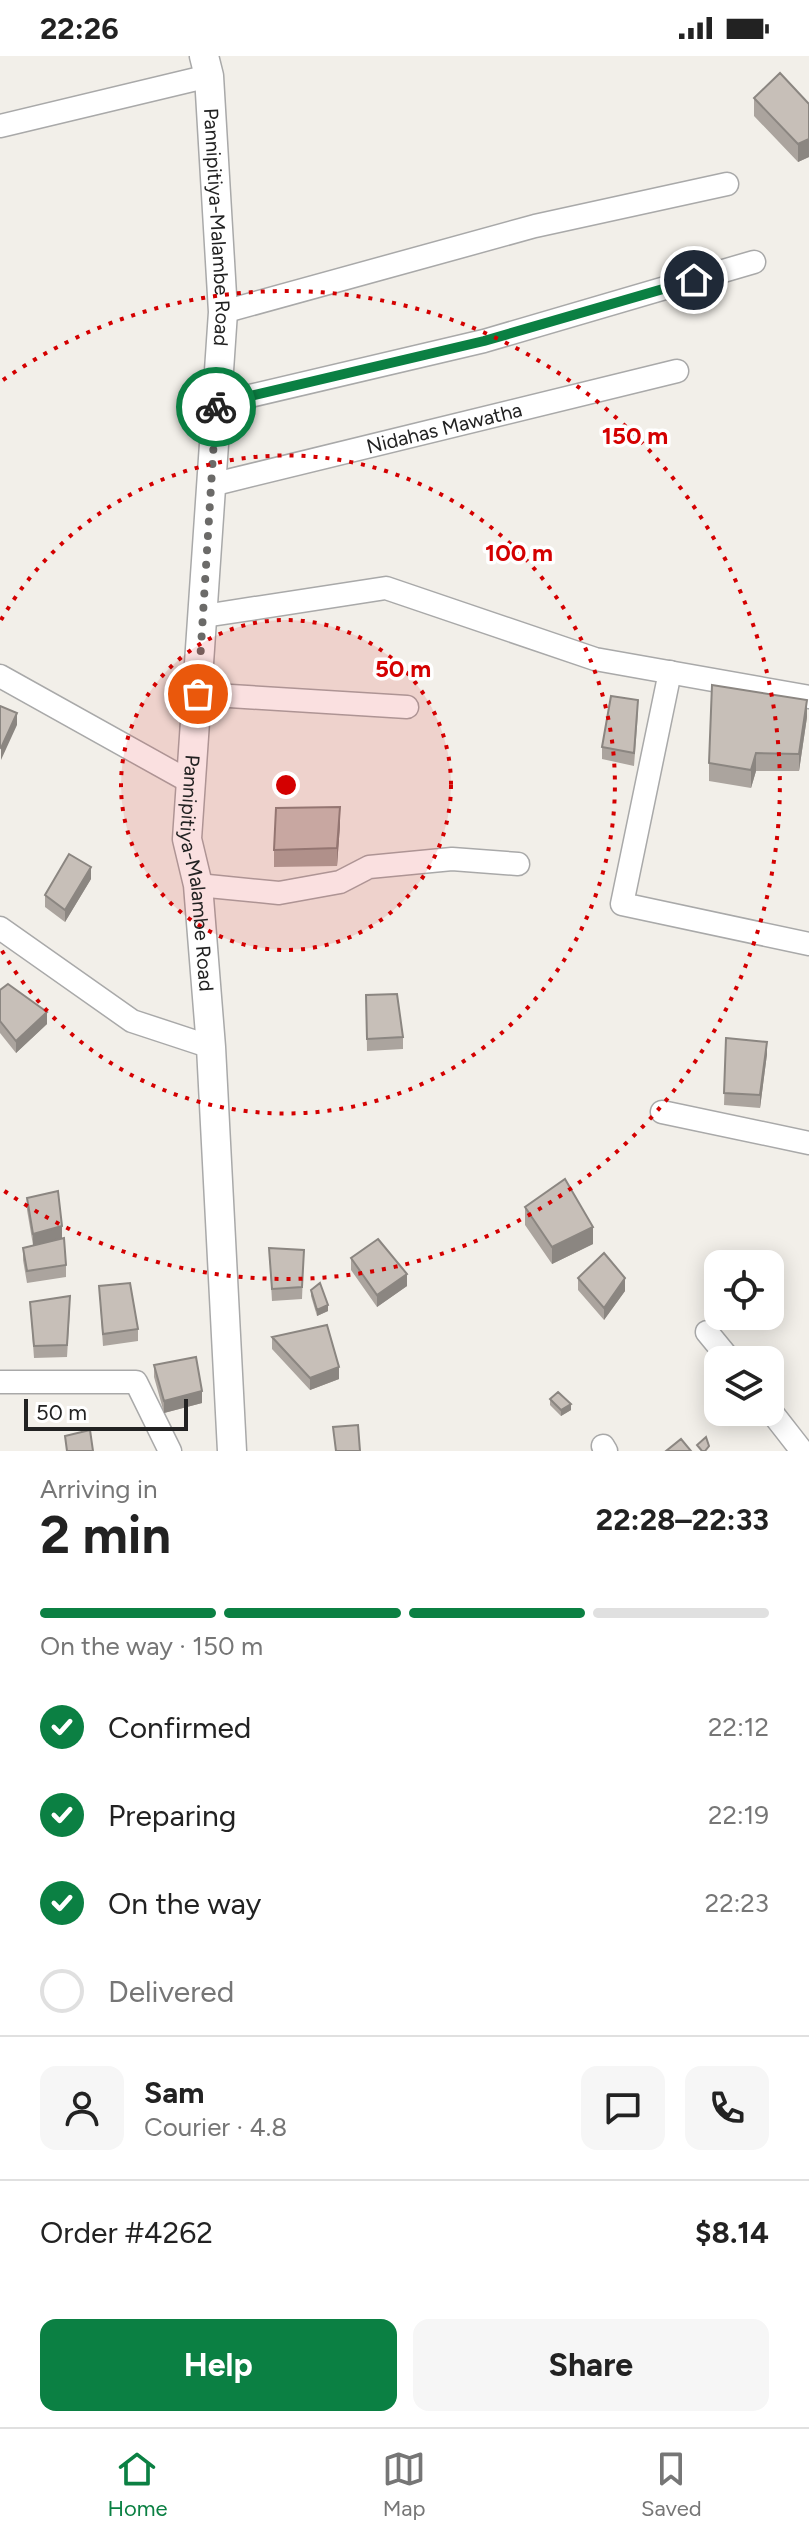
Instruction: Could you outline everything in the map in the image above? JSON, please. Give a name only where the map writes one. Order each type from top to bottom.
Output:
[{"type":"street","points":[[0,126],[207,66]]},
{"type":"street","name":"Pannipitiya-Malambe Road","points":[[207,66],[223,312],[187,839],[198,885],[211,1047],[232,1451]]},
{"type":"street","points":[[223,312],[535,226],[727,184]]},
{"type":"street","points":[[216,404],[484,341],[754,262]]},
{"type":"street","name":"Nidahas Mawatha","points":[[211,485],[677,371]]},
{"type":"street","points":[[204,616],[386,588],[595,659],[809,697]]},
{"type":"street","points":[[670,672],[622,904],[809,944]]},
{"type":"street","points":[[0,676],[192,783]]},
{"type":"street","points":[[198,694],[407,707]]},
{"type":"street","points":[[198,885],[279,893],[340,882],[369,867],[452,859],[518,864]]},
{"type":"street","points":[[0,928],[132,1021],[211,1047]]},
{"type":"street","points":[[662,1112],[809,1143]]},
{"type":"street","points":[[707,1332],[718,1346]]},
{"type":"street","points":[[0,1382],[136,1382],[170,1451]]},
{"type":"street","points":[[782,1426],[802,1451]]},
{"type":"building","points":[[780,73],[809,104],[809,139],[798,144],[754,98]]},
{"type":"building","points":[[712,685],[807,700],[799,754],[756,753],[751,770],[709,763]]},
{"type":"building","points":[[611,696],[638,700],[634,753],[602,747]]},
{"type":"building","points":[[0,706],[17,713],[1,748],[0,747]]},
{"type":"building","points":[[340,807],[337,848],[274,850],[276,808]]},
{"type":"building","points":[[69,854],[91,867],[65,910],[45,895]]},
{"type":"building","points":[[8,984],[47,1012],[16,1041],[0,1021],[0,990]]},
{"type":"building","points":[[397,994],[403,1037],[367,1039],[366,995]]},
{"type":"building","points":[[726,1038],[767,1042],[760,1095],[724,1093]]},
{"type":"building","points":[[565,1179],[593,1227],[552,1247],[525,1207]]},
{"type":"building","points":[[58,1191],[62,1226],[33,1234],[27,1198]]},
{"type":"building","points":[[64,1238],[66,1265],[27,1271],[23,1248]]},
{"type":"building","points":[[378,1239],[407,1274],[377,1295],[351,1258]]},
{"type":"building","points":[[269,1248],[304,1250],[302,1287],[272,1289]]},
{"type":"building","points":[[604,1253],[625,1278],[604,1308],[578,1278]]},
{"type":"building","points":[[130,1283],[138,1329],[103,1334],[99,1286]]},
{"type":"building","points":[[320,1283],[328,1305],[317,1310],[311,1290]]},
{"type":"building","points":[[70,1296],[67,1345],[34,1346],[30,1302]]},
{"type":"building","points":[[327,1325],[339,1367],[310,1378],[272,1337]]},
{"type":"building","points":[[196,1357],[202,1391],[164,1401],[154,1365]]},
{"type":"building","points":[[558,1392],[571,1404],[561,1410],[550,1399]]},
{"type":"building","points":[[358,1425],[360,1451],[336,1451],[333,1427]]},
{"type":"building","points":[[90,1430],[93,1451],[67,1451],[65,1436]]},
{"type":"building","points":[[706,1437],[709,1446],[702,1451],[697,1445]]},
{"type":"building","points":[[681,1439],[691,1451],[666,1451]]},
{"type":"way so far","points":[[198,694],[216,407]]},
{"type":"route","points":[[216,407],[216,404],[484,341],[694,280]]}]
